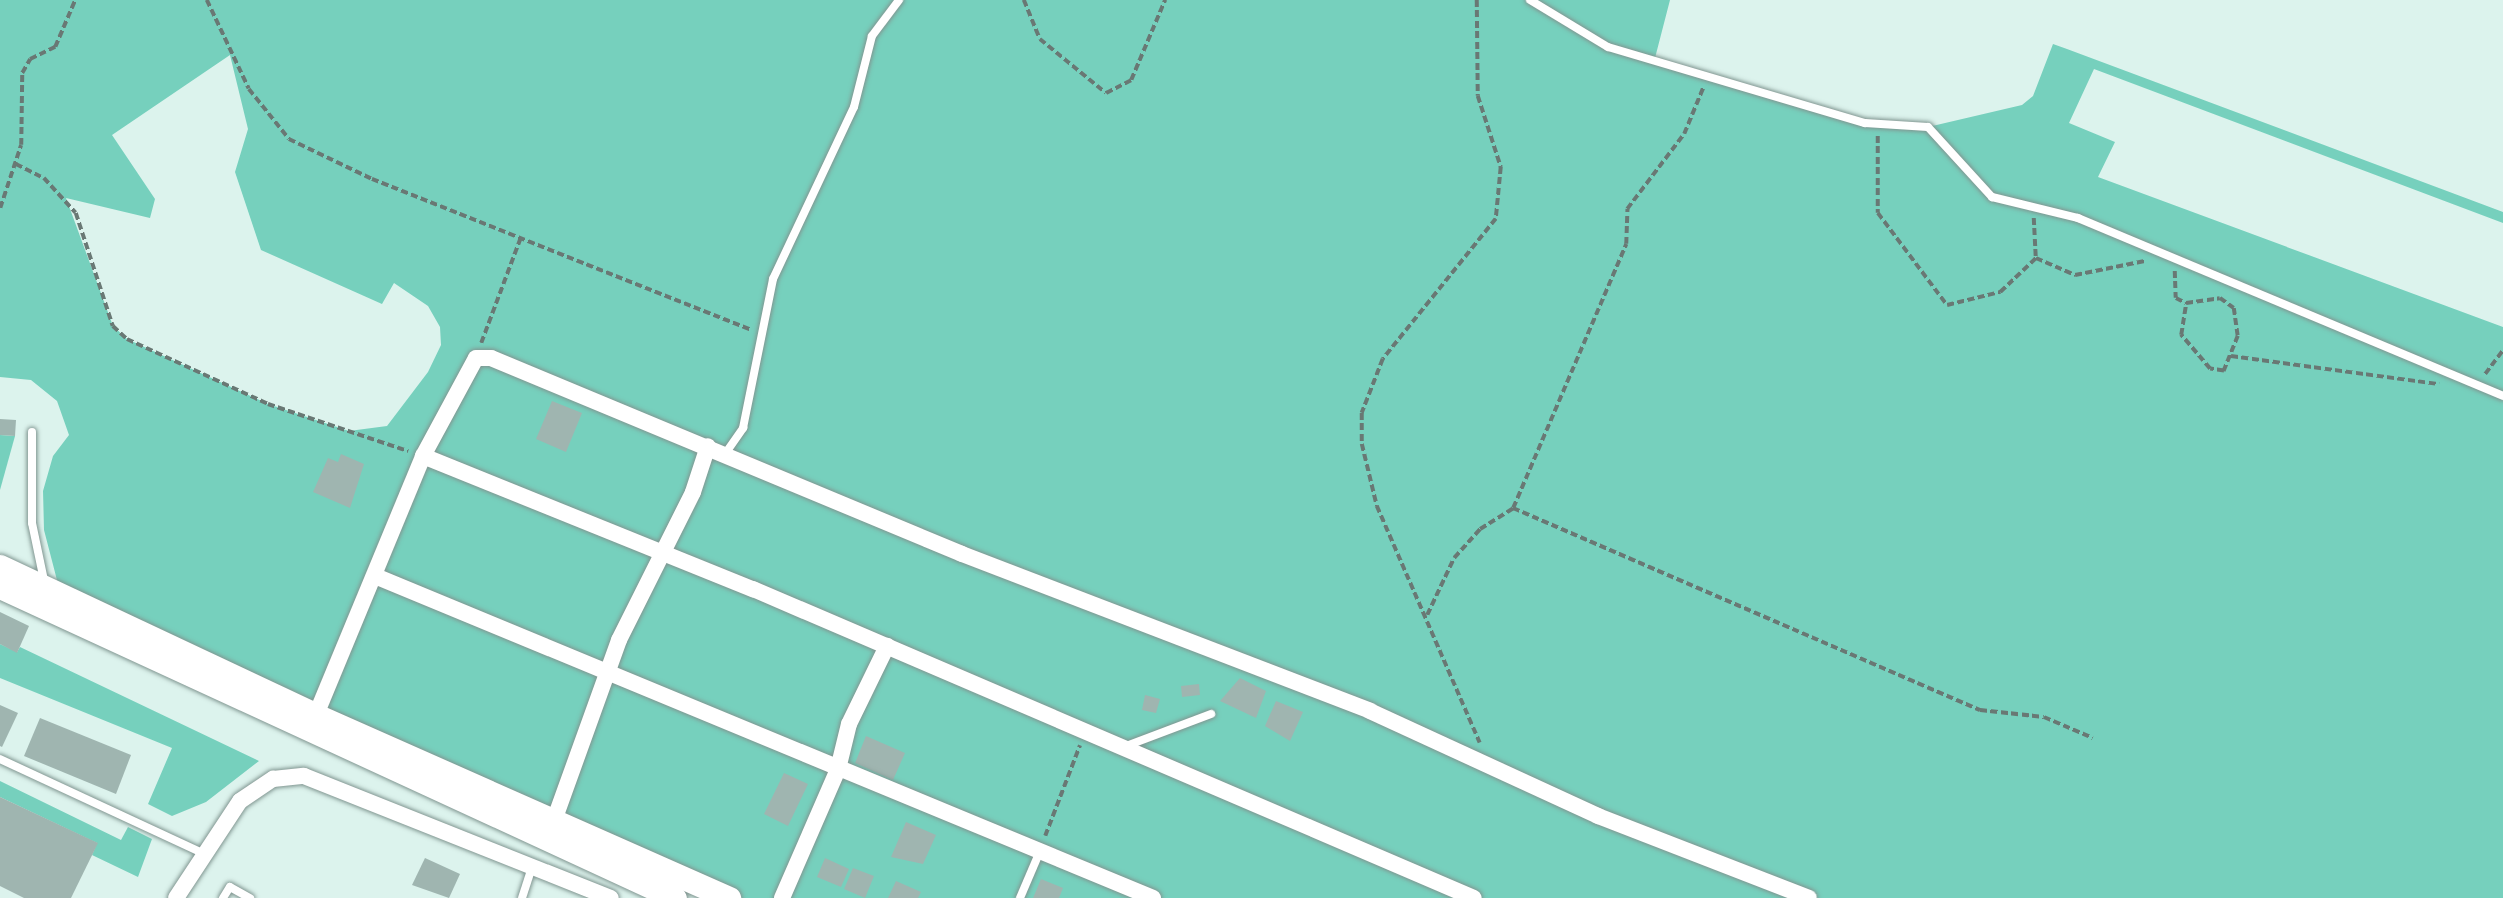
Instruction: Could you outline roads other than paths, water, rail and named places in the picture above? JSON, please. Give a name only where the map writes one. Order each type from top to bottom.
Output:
[{"type":"main road","points":[[0,566],[45,586],[313,724]]},
{"type":"main road","points":[[0,587],[313,724],[550,832],[676,898]]},
{"type":"main road","points":[[550,832],[729,898]]},
{"type":"street","points":[[313,724],[423,456],[476,358],[491,358],[708,446],[974,559],[1370,711],[1495,769],[1809,898]]},
{"type":"street","points":[[550,832],[606,673],[664,553],[708,446]]},
{"type":"street","points":[[423,456],[887,646],[1475,898]]},
{"type":"street","points":[[375,576],[1153,898]]},
{"type":"street","points":[[782,898],[838,769],[849,724],[887,646]]},
{"type":"street","points":[[176,898],[240,801],[273,779],[304,776],[611,898]]},
{"type":"lane","points":[[725,454],[743,428],[773,279],[854,107],[872,36],[899,0]]},
{"type":"lane","points":[[1530,0],[1589,39],[1707,76],[1880,124],[1928,127],[1942,135],[1979,189],[2182,260],[2503,396]]},
{"type":"lane","points":[[32,432],[32,523],[49,609]]},
{"type":"lane","points":[[1123,748],[1212,714]]},
{"type":"lane","points":[[0,759],[205,854]]},
{"type":"lane","points":[[1020,898],[1040,851]]},
{"type":"lane","points":[[522,898],[532,867]]},
{"type":"lane","points":[[223,898],[230,887],[250,898]]}]
